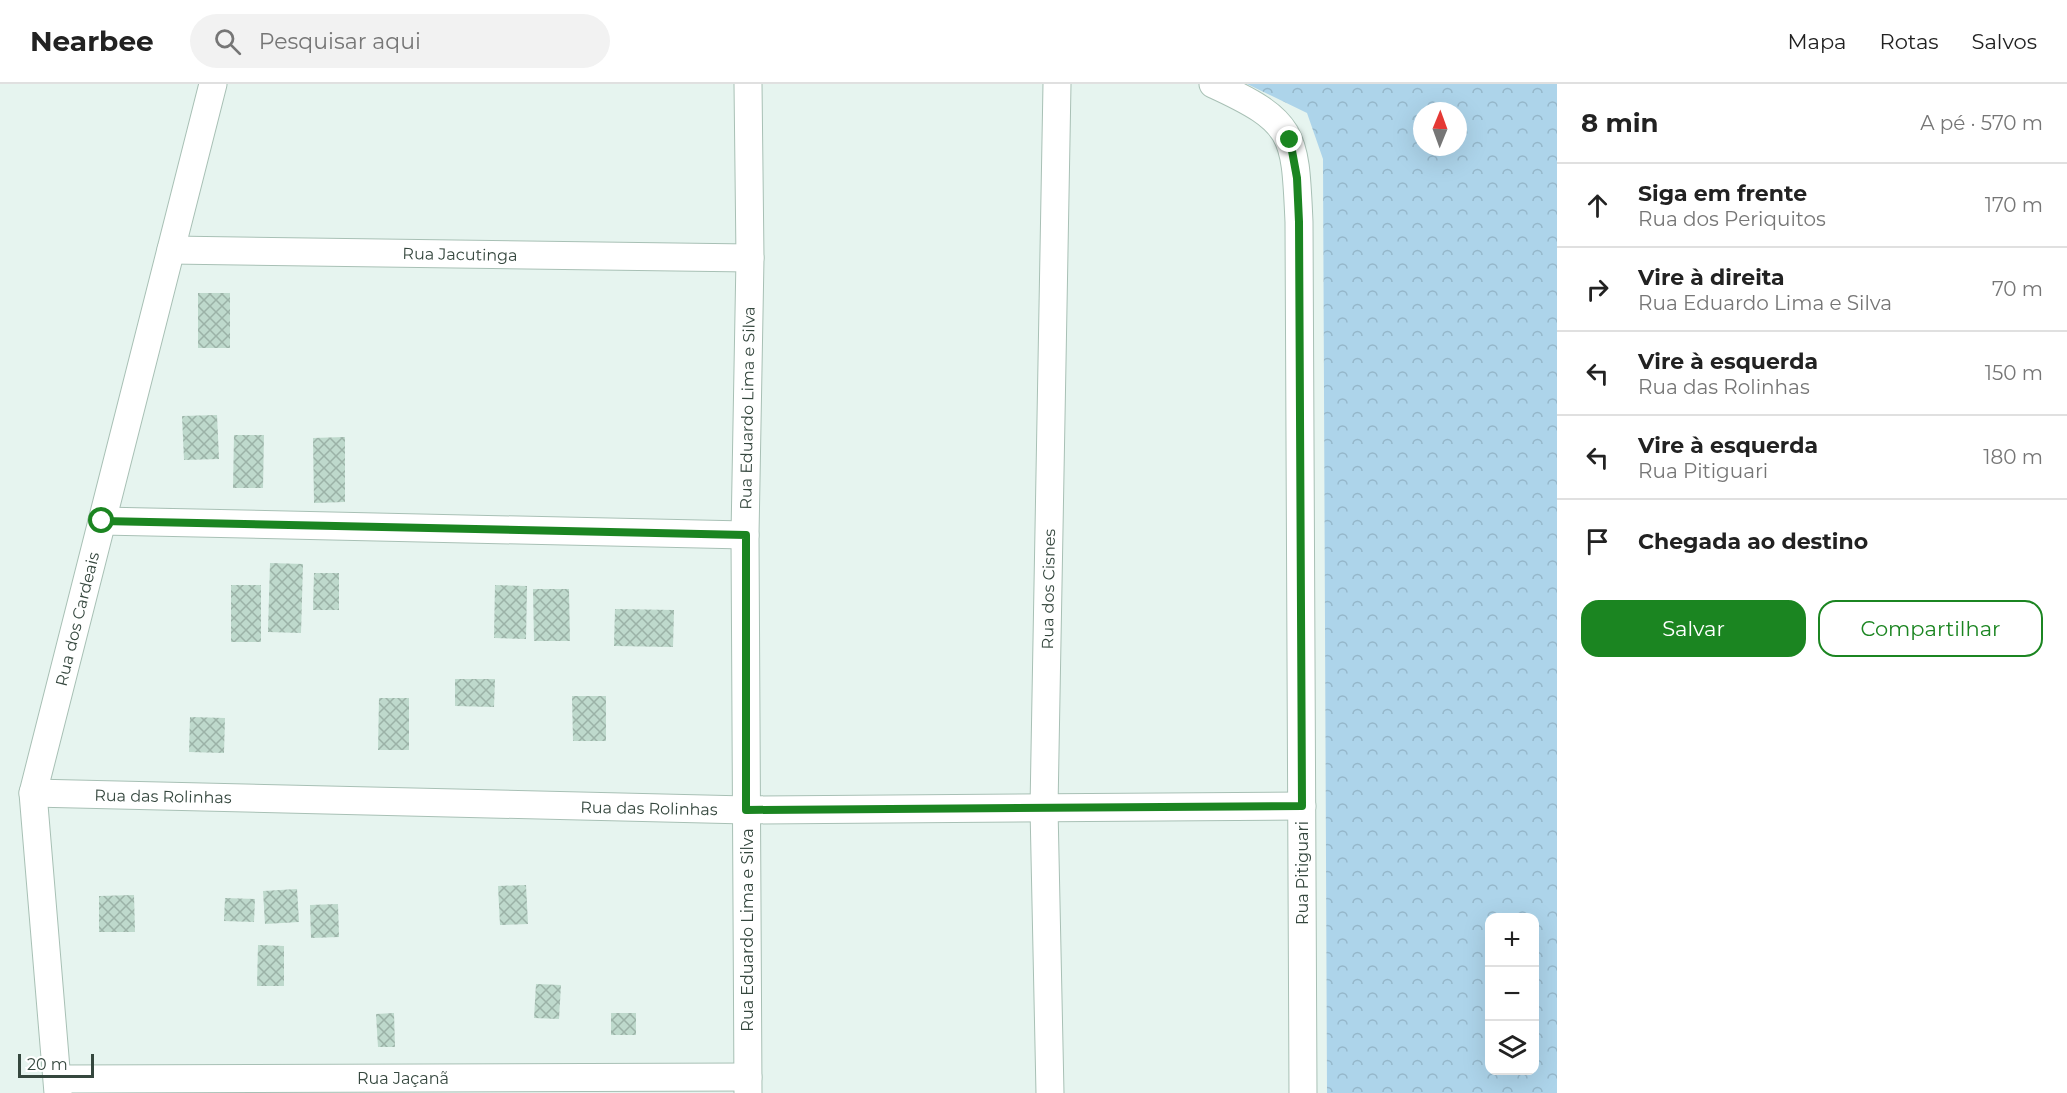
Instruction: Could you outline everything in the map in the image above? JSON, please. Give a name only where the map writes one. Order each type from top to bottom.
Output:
[{"type":"street","name":"Rua dos Cardeais","points":[[58,1086],[33,793],[213,84]]},
{"type":"street","name":"Rua Eduardo Lima e Silva","points":[[748,84],[750,258],[746,535],[748,1085]]},
{"type":"street","name":"Rua dos Cisnes","points":[[1050,1093],[1044,808],[1057,84]]},
{"type":"street","name":"Rua Pitiguari","points":[[1213,84],[1248,100],[1283,126],[1290,140],[1297,178],[1303,1093]]},
{"type":"street","name":"Rua Jacutinga","points":[[171,250],[750,258]]},
{"type":"street","points":[[102,521],[746,535]]},
{"type":"street","name":"Rua das Rolinhas","points":[[33,793],[746,810],[1302,806]]},
{"type":"street","name":"Rua Jaçanã","points":[[58,1086],[748,1085]]},
{"type":"green space","points":[[1247,84],[1557,84],[1557,1093],[1327,1093],[1323,159],[1307,113]]},
{"type":"building","points":[[198,293],[230,293],[230,348],[198,348]]},
{"type":"building","points":[[217,415],[219,459],[184,460],[182,416]]},
{"type":"building","points":[[234,435],[264,435],[263,488],[233,488]]},
{"type":"building","points":[[345,437],[345,502],[314,503],[313,438]]},
{"type":"building","points":[[270,563],[303,564],[301,633],[268,632]]},
{"type":"building","points":[[314,573],[339,573],[339,610],[313,610]]},
{"type":"building","points":[[231,585],[261,585],[261,642],[231,642]]},
{"type":"building","points":[[495,585],[527,586],[526,639],[494,638]]},
{"type":"building","points":[[533,589],[569,589],[570,641],[534,641]]},
{"type":"building","points":[[615,609],[674,610],[673,647],[614,646]]},
{"type":"building","points":[[455,679],[495,679],[494,707],[455,706]]},
{"type":"building","points":[[572,696],[606,696],[606,741],[573,741]]},
{"type":"building","points":[[379,698],[409,698],[409,750],[378,750]]},
{"type":"building","points":[[190,717],[225,718],[224,753],[189,752]]},
{"type":"building","points":[[526,885],[528,924],[500,925],[498,886]]},
{"type":"building","points":[[297,889],[299,922],[265,924],[263,891]]},
{"type":"building","points":[[134,895],[135,932],[99,932],[99,896]]},
{"type":"building","points":[[225,898],[255,899],[254,922],[224,921]]},
{"type":"building","points":[[338,904],[339,937],[311,938],[310,905]]},
{"type":"building","points":[[258,945],[284,946],[284,986],[257,986]]},
{"type":"building","points":[[536,984],[561,985],[559,1019],[534,1018]]},
{"type":"building","points":[[394,1013],[395,1047],[378,1047],[376,1014]]},
{"type":"building","points":[[611,1013],[636,1013],[636,1035],[611,1035]]},
{"type":"route","points":[[102,521],[746,535],[746,810],[1302,806],[1299,222],[1297,178],[1290,140]]}]
